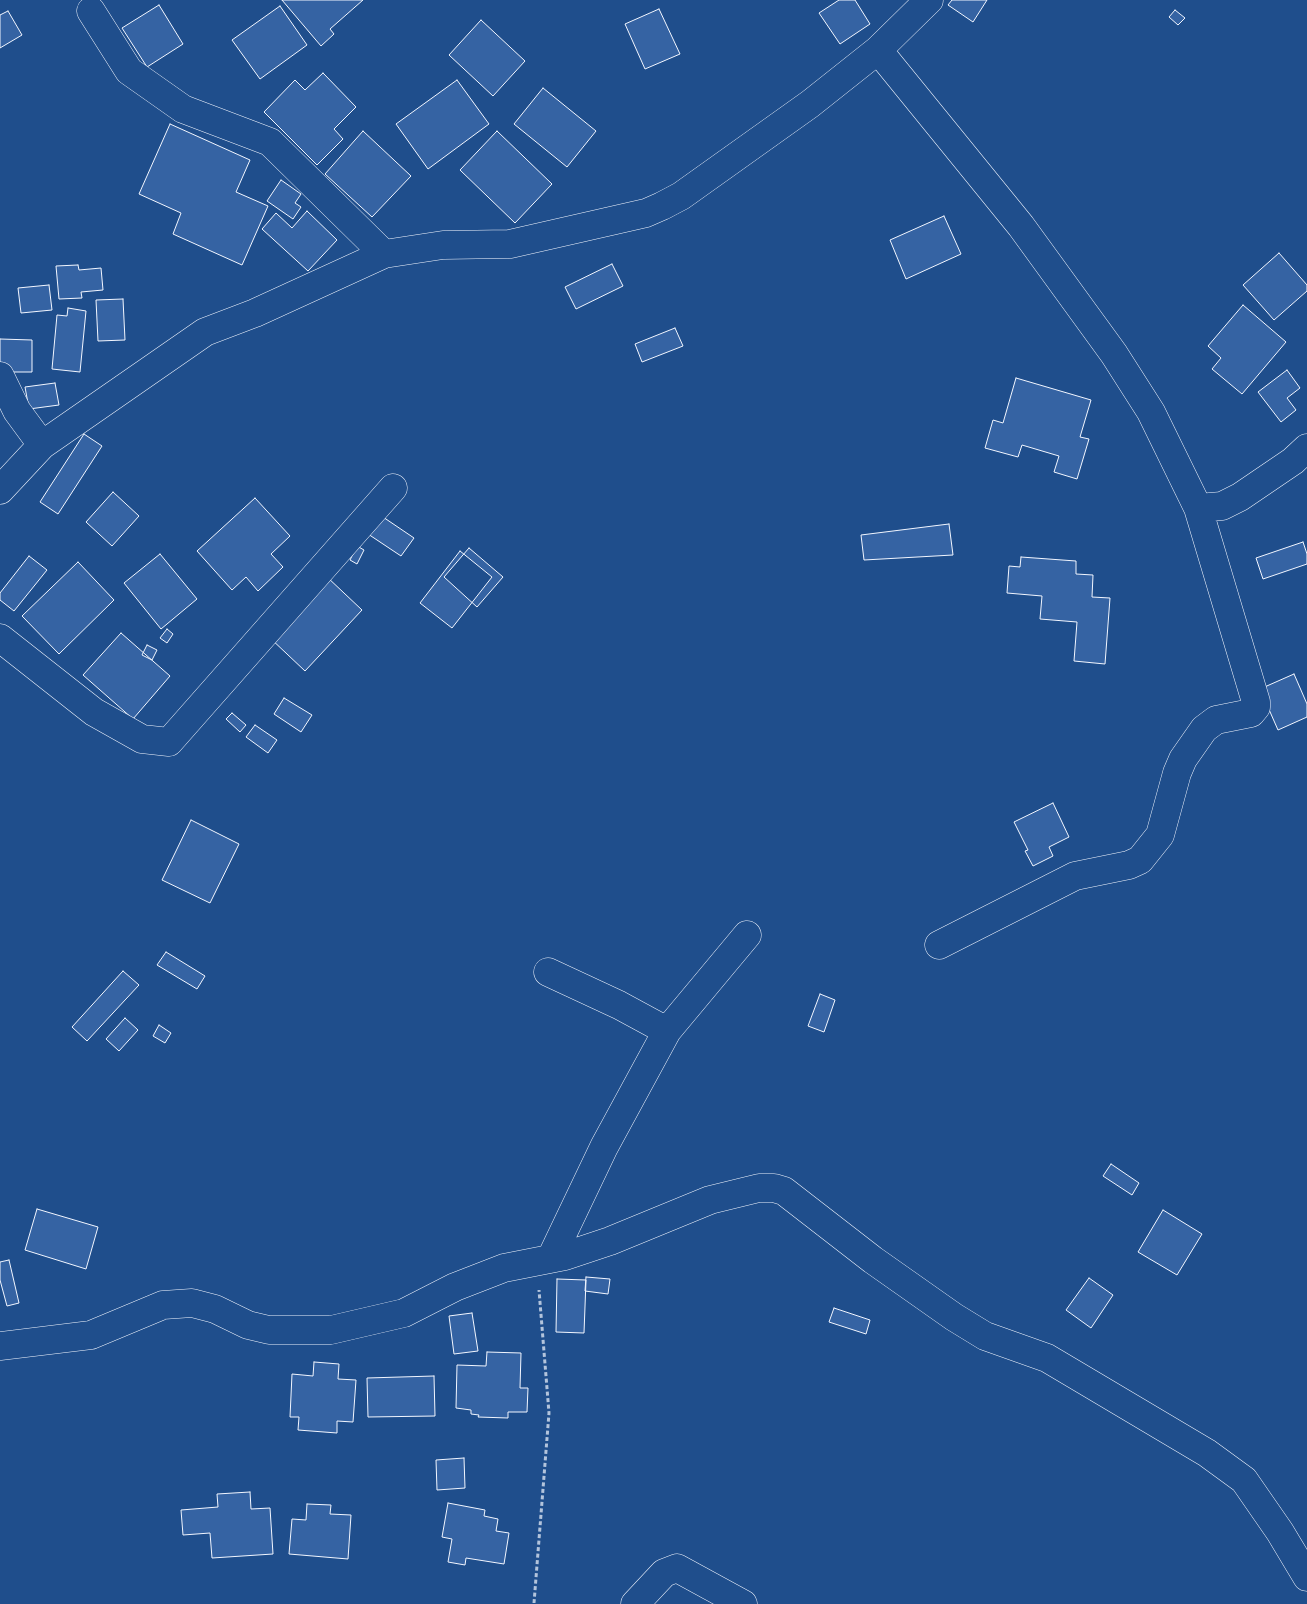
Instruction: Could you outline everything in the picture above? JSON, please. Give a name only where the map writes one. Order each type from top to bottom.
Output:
[{"type":"street","points":[[0,490],[42,445],[205,332],[255,313],[384,254],[443,245],[510,244],[646,213],[662,206],[810,104],[878,50],[929,0]]},
{"type":"street","points":[[91,11],[129,71],[182,109],[270,142],[384,254]]},
{"type":"street","points":[[878,50],[1021,226],[1114,354],[1150,412],[1198,508],[1256,702],[1256,707],[1251,713],[1216,720],[1204,729],[1183,760],[1160,835],[1140,860],[1129,865],[1075,876],[939,945]]},
{"type":"street","points":[[0,376],[17,410],[42,445]]},
{"type":"street","points":[[1198,508],[1222,506],[1240,497],[1293,461],[1307,448]]},
{"type":"street","points":[[0,638],[94,712],[142,739],[169,742],[393,488]]},
{"type":"street","points":[[544,1260],[667,1031],[747,935]]},
{"type":"street","points":[[548,972],[619,1005],[667,1031]]},
{"type":"street","points":[[0,1346],[91,1335],[163,1305],[192,1304],[215,1309],[248,1325],[268,1330],[331,1330],[404,1313],[455,1287],[504,1268],[544,1260],[610,1241],[710,1200],[767,1186],[784,1191],[873,1260],[954,1317],[985,1336],[1047,1358],[1208,1453],[1244,1480],[1280,1532],[1307,1577]]},
{"type":"street","points":[[635,1604],[664,1573],[677,1568],[743,1604]]},
{"type":"path","points":[[534,1603],[549,1412],[544,1260]]},
{"type":"building","points":[[282,0],[363,0],[330,29],[334,34],[321,46]]},
{"type":"building","points":[[839,0],[855,0],[870,24],[840,44],[819,13]]},
{"type":"building","points":[[952,0],[987,0],[973,22],[948,5]]},
{"type":"building","points":[[159,5],[183,44],[147,67],[122,28]]},
{"type":"building","points":[[280,6],[307,45],[260,79],[232,40]]},
{"type":"building","points":[[659,9],[680,54],[645,69],[625,24]]},
{"type":"building","points":[[1175,10],[1185,18],[1178,25],[1169,17]]},
{"type":"building","points":[[8,11],[22,35],[0,48],[0,15]]},
{"type":"building","points":[[481,20],[525,61],[493,96],[449,55]]},
{"type":"building","points":[[323,73],[356,107],[334,129],[343,139],[317,165],[264,112],[295,80],[305,90]]},
{"type":"building","points":[[457,80],[489,124],[428,169],[396,124]]},
{"type":"building","points":[[543,88],[596,131],[567,167],[514,124]]},
{"type":"building","points":[[170,124],[250,160],[236,192],[268,206],[242,265],[173,234],[181,213],[139,194]]},
{"type":"building","points":[[363,131],[411,176],[372,217],[325,174]]},
{"type":"building","points":[[497,131],[552,184],[515,223],[460,170]]},
{"type":"building","points":[[281,180],[301,194],[295,203],[301,207],[293,219],[267,201]]},
{"type":"building","points":[[307,211],[337,240],[308,271],[262,229],[276,213],[292,228]]},
{"type":"building","points":[[944,216],[961,254],[906,279],[890,240]]},
{"type":"building","points":[[1279,253],[1307,285],[1307,291],[1274,320],[1243,285]]},
{"type":"building","points":[[612,264],[623,286],[576,309],[565,287]]},
{"type":"building","points":[[78,265],[79,270],[101,268],[103,290],[81,292],[82,298],[59,299],[56,266]]},
{"type":"building","points":[[49,285],[52,310],[21,313],[18,288]]},
{"type":"building","points":[[123,299],[125,340],[98,341],[96,300]]},
{"type":"building","points":[[1243,305],[1286,342],[1242,394],[1212,369],[1221,358],[1208,346]]},
{"type":"building","points":[[68,308],[86,311],[80,372],[52,369],[57,315],[67,316]]},
{"type":"building","points":[[675,328],[683,346],[642,362],[635,344]]},
{"type":"building","points":[[0,339],[32,340],[32,372],[0,372]]},
{"type":"building","points":[[1287,370],[1300,388],[1287,398],[1296,410],[1281,422],[1258,392]]},
{"type":"building","points":[[1016,378],[1091,400],[1080,437],[1089,439],[1077,479],[1054,472],[1059,456],[1022,445],[1018,457],[985,448],[993,420],[1003,423]]},
{"type":"building","points":[[55,383],[59,405],[29,409],[25,387]]},
{"type":"building","points":[[84,434],[102,446],[58,514],[40,502]]},
{"type":"building","points":[[113,492],[139,516],[112,546],[86,522]]},
{"type":"building","points":[[255,498],[290,536],[271,554],[283,567],[258,591],[246,577],[232,590],[197,551]]},
{"type":"building","points":[[380,515],[414,538],[401,556],[368,534]]},
{"type":"building","points":[[949,524],[953,555],[864,560],[861,535]]},
{"type":"building","points":[[1303,542],[1307,554],[1307,564],[1263,579],[1256,558]]},
{"type":"building","points":[[357,546],[364,550],[357,564],[350,560]]},
{"type":"building","points":[[469,548],[503,577],[477,607],[444,577]]},
{"type":"building","points":[[460,551],[492,577],[452,628],[420,603]]},
{"type":"building","points":[[160,554],[197,599],[161,629],[124,583]]},
{"type":"building","points":[[29,556],[47,570],[14,611],[0,600],[0,593]]},
{"type":"building","points":[[1021,557],[1076,561],[1076,574],[1093,575],[1092,597],[1110,598],[1105,664],[1074,661],[1077,622],[1040,619],[1042,596],[1007,593],[1009,566],[1020,567]]},
{"type":"building","points":[[78,562],[114,600],[59,654],[22,616]]},
{"type":"building","points":[[326,576],[362,610],[305,671],[269,637]]},
{"type":"building","points":[[167,629],[173,634],[167,643],[160,638]]},
{"type":"building","points":[[121,633],[170,676],[133,719],[83,675]]},
{"type":"building","points":[[147,645],[157,650],[152,660],[142,655]]},
{"type":"building","points":[[1294,674],[1307,704],[1307,717],[1278,730],[1260,689]]},
{"type":"building","points":[[284,698],[312,715],[301,732],[274,714]]},
{"type":"building","points":[[232,713],[246,725],[240,732],[226,719]]},
{"type":"building","points":[[255,725],[277,740],[268,753],[246,737]]},
{"type":"building","points":[[1053,803],[1069,837],[1049,847],[1053,856],[1033,866],[1025,851],[1028,850],[1014,822]]},
{"type":"building","points":[[191,820],[239,844],[210,903],[162,880]]},
{"type":"building","points":[[166,952],[205,976],[197,989],[157,965]]},
{"type":"building","points":[[123,971],[139,985],[87,1041],[72,1027]]},
{"type":"building","points":[[820,994],[835,1000],[824,1032],[808,1026]]},
{"type":"building","points":[[125,1018],[138,1030],[119,1051],[106,1039]]},
{"type":"building","points":[[159,1025],[171,1033],[165,1043],[153,1036]]},
{"type":"building","points":[[1111,1164],[1139,1183],[1132,1195],[1103,1176]]},
{"type":"building","points":[[37,1209],[98,1227],[86,1269],[25,1250]]},
{"type":"building","points":[[1163,1210],[1202,1234],[1177,1275],[1138,1252]]},
{"type":"building","points":[[9,1260],[19,1303],[7,1306],[0,1280],[0,1262]]},
{"type":"building","points":[[586,1277],[610,1279],[608,1294],[585,1291]]},
{"type":"building","points":[[1089,1278],[1113,1295],[1091,1328],[1066,1310]]},
{"type":"building","points":[[557,1279],[586,1280],[584,1333],[556,1332]]},
{"type":"building","points":[[834,1308],[870,1320],[866,1334],[829,1322]]},
{"type":"building","points":[[472,1313],[478,1351],[454,1354],[449,1316]]},
{"type":"building","points":[[487,1352],[521,1353],[520,1388],[528,1388],[527,1412],[508,1412],[508,1418],[478,1417],[479,1415],[471,1414],[471,1410],[456,1408],[457,1365],[486,1366]]},
{"type":"building","points":[[314,1362],[339,1364],[338,1379],[356,1380],[353,1422],[337,1421],[337,1433],[298,1430],[299,1417],[290,1417],[292,1374],[313,1376]]},
{"type":"building","points":[[434,1376],[435,1416],[368,1417],[367,1378]]},
{"type":"building","points":[[464,1458],[465,1488],[437,1490],[436,1460]]},
{"type":"building","points":[[250,1492],[251,1509],[270,1508],[273,1554],[212,1558],[210,1533],[183,1535],[181,1510],[218,1507],[217,1494]]},
{"type":"building","points":[[448,1503],[485,1510],[484,1516],[498,1519],[496,1531],[509,1533],[504,1564],[466,1558],[465,1565],[448,1562],[452,1539],[442,1537]]},
{"type":"building","points":[[307,1504],[331,1505],[330,1514],[351,1515],[348,1559],[289,1554],[292,1519],[306,1520]]}]
